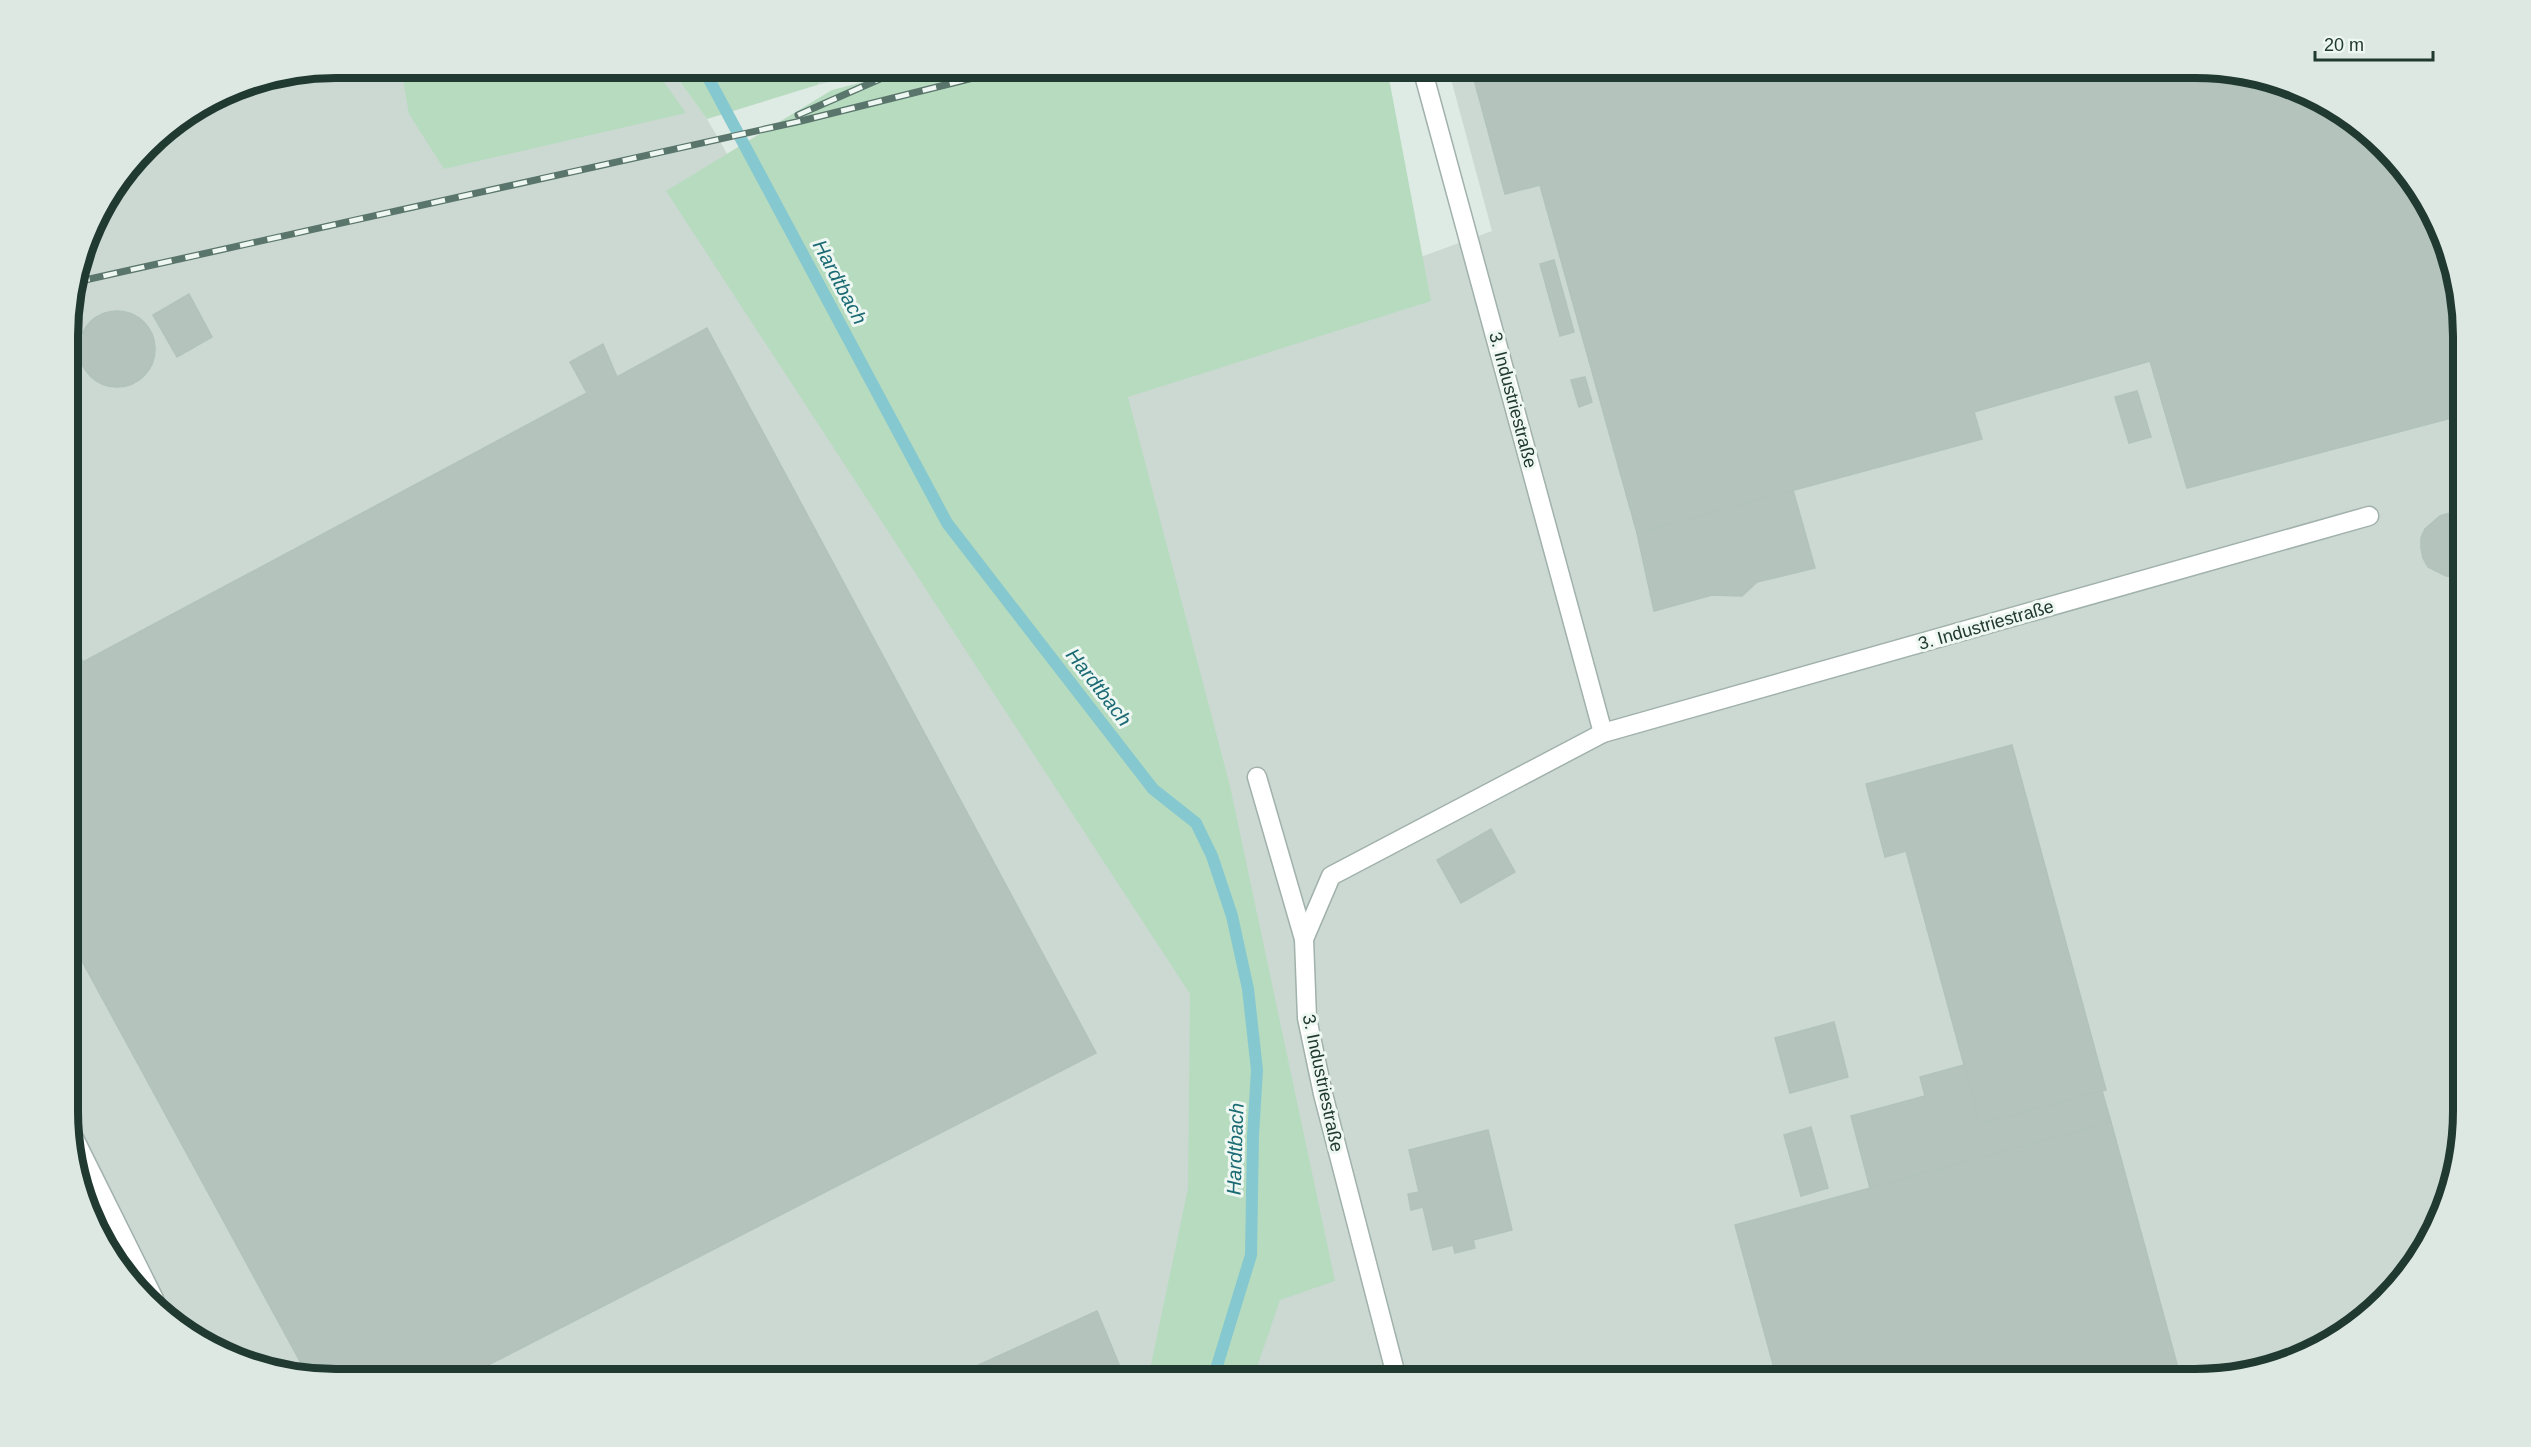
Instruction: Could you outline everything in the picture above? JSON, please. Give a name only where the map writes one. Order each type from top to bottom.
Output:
[{"type":"street","name":"3. Industriestraße","points":[[1425,78],[1603,733]]},
{"type":"street","name":"3. Industriestraße","points":[[1394,1369],[1326,1105],[1307,1018],[1304,939],[1331,876],[1603,733],[2369,516]]},
{"type":"street","points":[[1257,777],[1304,939]]},
{"type":"street","points":[[82,1153],[148,1287]]},
{"type":"shaded area","points":[[336,78],[677,78],[707,119],[941,524],[1104,372],[1492,231],[1451,78],[2195,78],[2229,80],[2278,92],[2324,113],[2365,142],[2400,179],[2426,222],[2439,253],[2451,302],[2453,336],[2453,1111],[2451,1145],[2444,1178],[2426,1225],[2400,1268],[2352,1316],[2309,1342],[2278,1355],[2229,1367],[2195,1369],[336,1369],[302,1367],[269,1360],[222,1342],[179,1316],[131,1268],[105,1225],[92,1194],[80,1145],[78,1111],[78,336],[80,302],[87,269],[105,222],[131,179],[179,131],[237,98],[269,87],[302,80]]},
{"type":"shaded area","points":[[826,78],[845,78],[817,85]]},
{"type":"green space","points":[[403,78],[661,78],[686,113],[444,169],[409,114]]},
{"type":"green space","points":[[677,78],[824,78],[817,85],[707,119]]},
{"type":"green space","points":[[879,78],[1389,78],[1431,301],[1128,397],[1230,786],[1335,1281],[1280,1300],[1256,1369],[1150,1369],[1188,1188],[1190,994],[666,191],[832,90]]},
{"type":"building","points":[[1474,78],[2195,78],[2229,80],[2262,87],[2309,105],[2352,131],[2389,166],[2418,207],[2439,253],[2451,302],[2453,418],[2187,488],[2150,361],[1974,412],[1982,439],[1637,533],[1540,185],[1505,194]]},
{"type":"building","points":[[1554,260],[1574,332],[1560,336],[1540,264]]},
{"type":"building","points":[[189,294],[212,337],[177,357],[153,315]]},
{"type":"building","points":[[117,311],[131,314],[144,322],[152,335],[155,349],[152,363],[144,376],[131,384],[117,387],[103,384],[90,376],[82,363],[79,349],[82,335],[90,322],[103,314]]},
{"type":"building","points":[[707,328],[1096,1053],[480,1369],[303,1367],[78,954],[78,652],[83,662],[587,393],[570,362],[603,344],[617,377]]},
{"type":"building","points":[[1585,377],[1592,402],[1579,407],[1571,380]]},
{"type":"building","points":[[2137,391],[2151,437],[2129,443],[2115,397]]},
{"type":"building","points":[[1793,490],[1815,568],[1757,582],[1742,596],[1712,595],[1654,611],[1637,533]]},
{"type":"building","points":[[2453,513],[2453,577],[2446,576],[2428,567],[2423,558],[2421,538],[2425,529],[2440,516]]},
{"type":"building","points":[[2012,745],[2106,1090],[1980,1124],[1906,851],[1885,857],[1866,784]]},
{"type":"building","points":[[1491,829],[1515,872],[1461,903],[1437,860]]},
{"type":"building","points":[[1834,1022],[1848,1077],[1790,1093],[1775,1038]]},
{"type":"building","points":[[1964,1065],[1980,1124],[2102,1091],[2111,1122],[1870,1188],[1851,1116],[1925,1096],[1920,1077]]},
{"type":"building","points":[[2111,1122],[2178,1369],[1774,1369],[1735,1225]]},
{"type":"building","points":[[1811,1127],[1828,1188],[1801,1196],[1784,1135]]},
{"type":"building","points":[[1488,1130],[1512,1230],[1473,1240],[1475,1248],[1455,1253],[1453,1245],[1433,1250],[1423,1207],[1411,1210],[1408,1194],[1419,1192],[1409,1150]]},
{"type":"building","points":[[1097,1311],[1121,1369],[970,1369]]},
{"type":"waterway","name":"Hardtbach","points":[[708,78],[947,523],[1153,789],[1196,823],[1212,856],[1232,916],[1248,989],[1257,1070],[1253,1136],[1251,1255],[1216,1369]]},
{"type":"railway","points":[[798,115],[882,78]]},
{"type":"railway","points":[[84,280],[801,121],[973,78]]}]
